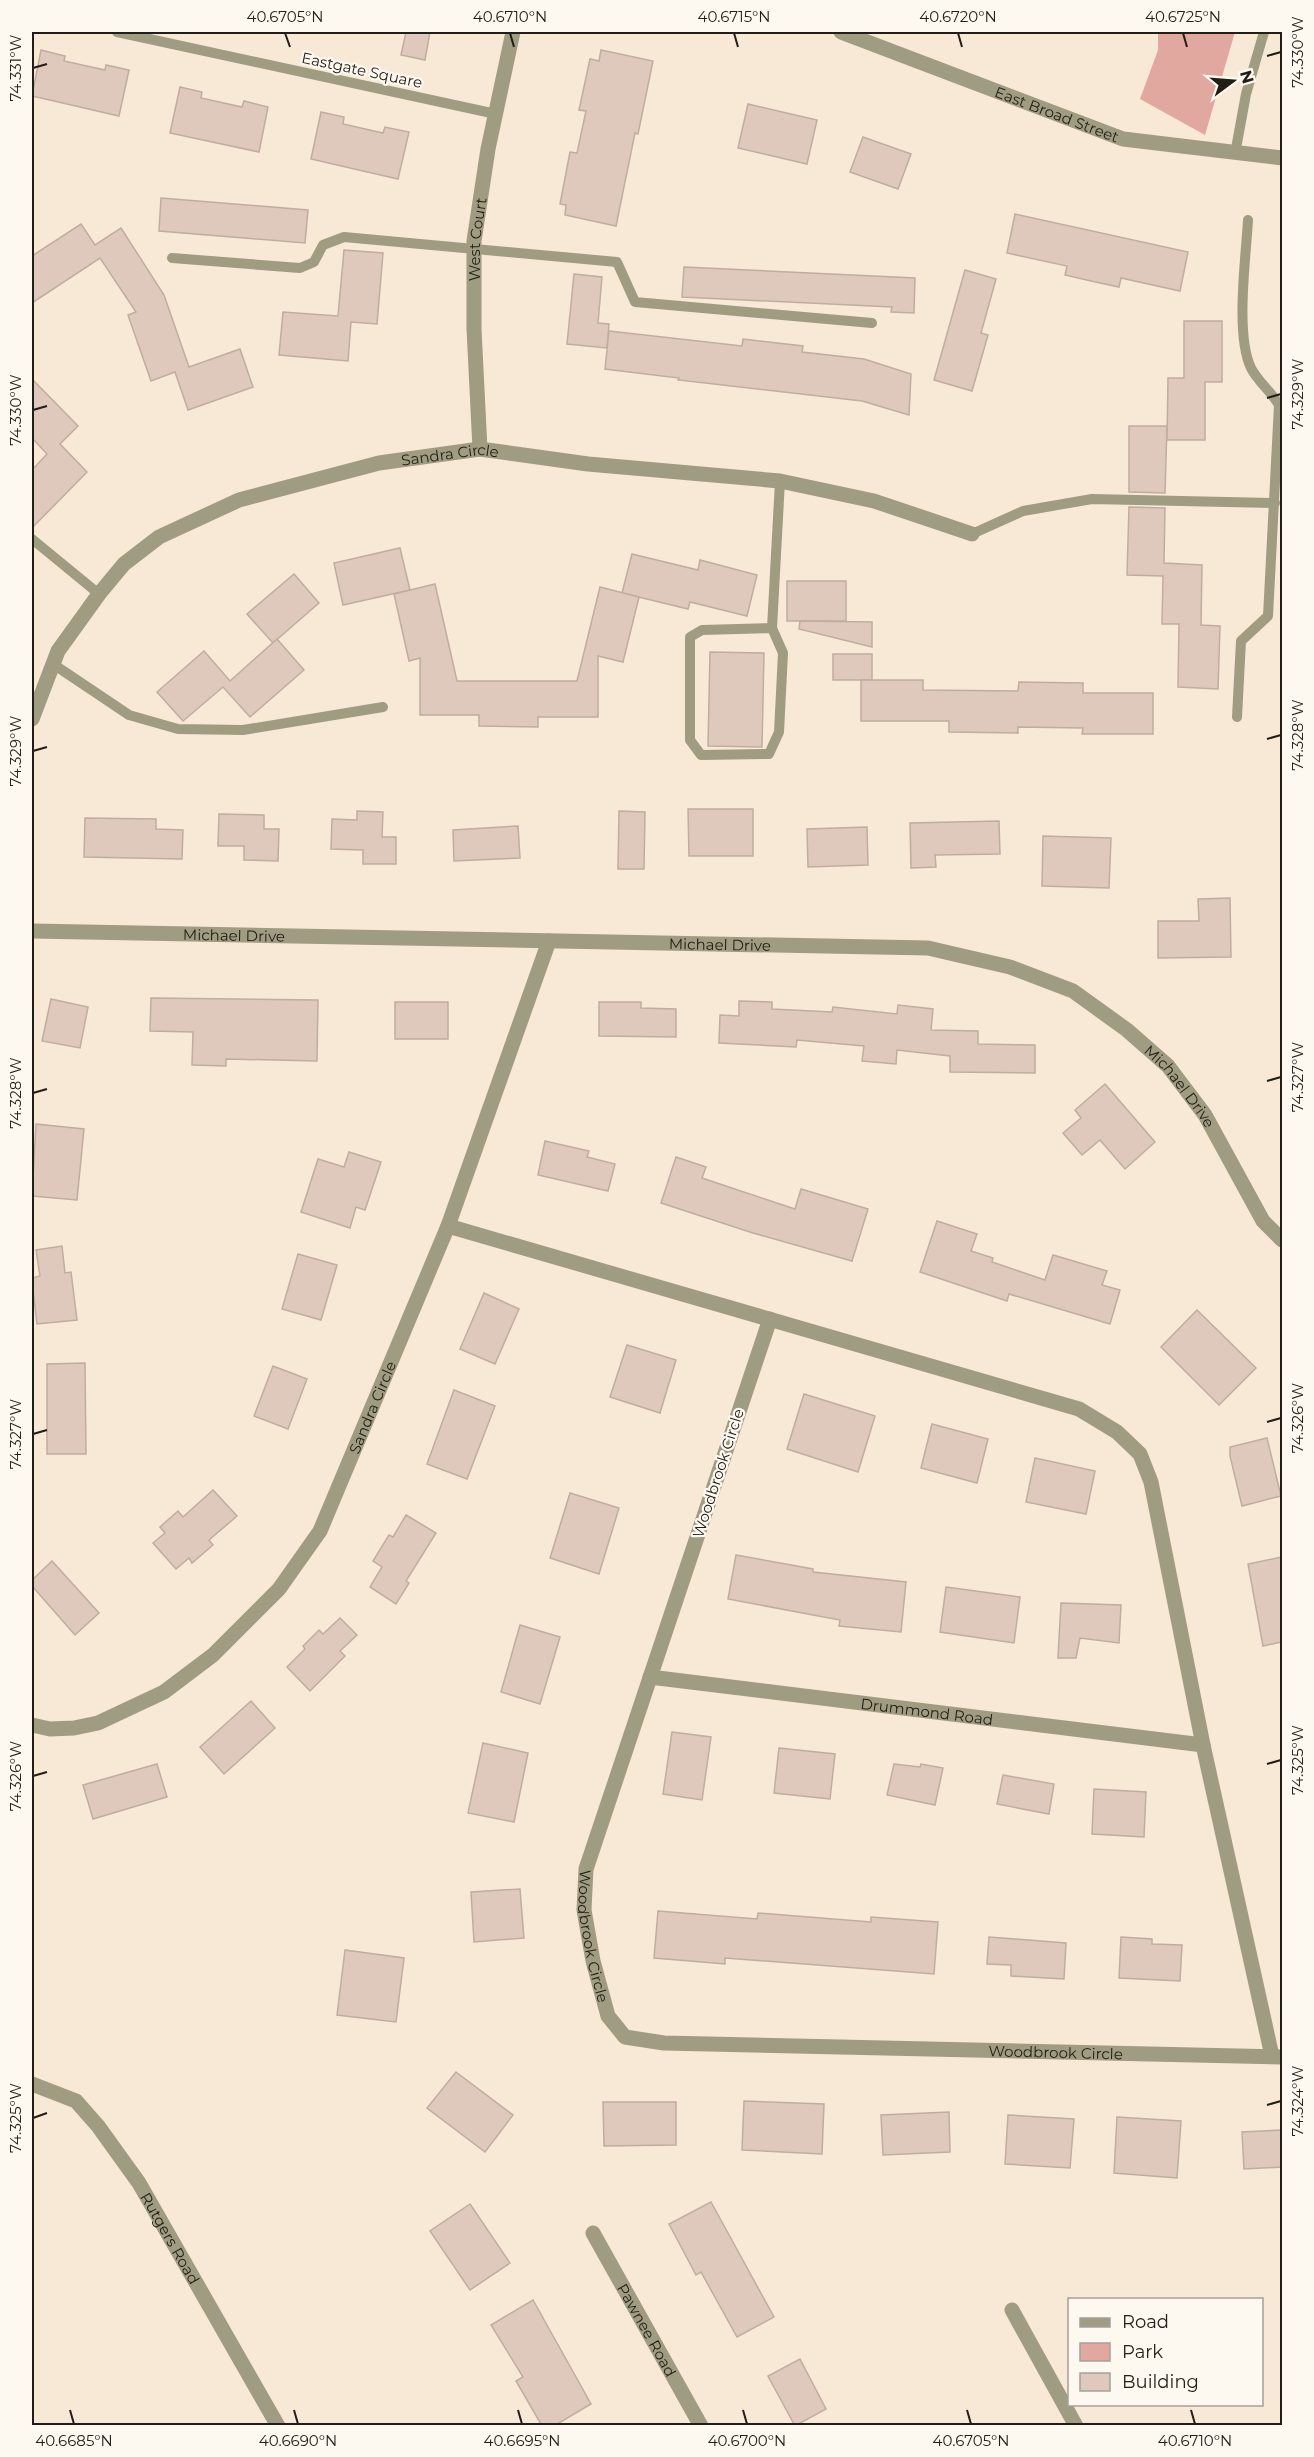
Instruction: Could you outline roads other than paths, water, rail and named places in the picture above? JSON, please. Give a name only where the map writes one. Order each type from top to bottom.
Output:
[{"type":"street","name":"West Court","points":[[480,449],[474,329],[474,249],[488,149],[513,32]]},
{"type":"street","name":"East Broad Street","points":[[841,32],[1123,139],[1282,158]]},
{"type":"street","name":"Sandra Circle","points":[[32,719],[58,651],[124,564],[159,537],[239,500],[379,463],[480,449],[588,464],[780,481],[874,501],[972,534]]},
{"type":"street","name":"Michael Drive","points":[[32,931],[928,948],[1010,967],[1073,991],[1127,1030],[1168,1066],[1205,1115],[1263,1221],[1282,1240]]},
{"type":"street","name":"Sandra Circle","points":[[32,1725],[50,1729],[98,1723],[164,1692],[213,1655],[279,1588],[320,1532],[448,1226],[549,940]]},
{"type":"street","name":"Woodbrook Circle","points":[[448,1226],[770,1319],[1079,1409],[1117,1432],[1140,1454],[1151,1482],[1203,1745],[1277,2057],[664,2043],[625,2037],[608,2016],[592,1961],[584,1910],[586,1869],[770,1319]]},
{"type":"street","name":"Drummond Road","points":[[651,1677],[1203,1745]]},
{"type":"street","name":"Rutgers Road","points":[[32,2085],[76,2101],[98,2126],[139,2183],[278,2426]]},
{"type":"street","name":"Pawnee Road","points":[[593,2234],[701,2426]]},
{"type":"street","points":[[1012,2310],[1076,2426]]},
{"type":"lane","name":"Eastgate Square","points":[[117,32],[496,114]]},
{"type":"lane","points":[[1235,154],[1246,94],[1264,32]]},
{"type":"lane","points":[[1237,717],[1242,640],[1268,616],[1279,405],[1258,380],[1247,358],[1242,308],[1248,220]]},
{"type":"lane","points":[[172,258],[300,268],[314,262],[323,245],[344,237],[616,262],[635,302],[872,323]]},
{"type":"lane","points":[[772,628],[702,630],[690,637],[690,740],[701,755],[769,754],[779,732],[783,653],[772,628],[780,481]]},
{"type":"lane","points":[[972,534],[1023,511],[1092,500],[1275,503]]},
{"type":"lane","points":[[32,539],[99,594]]},
{"type":"lane","points":[[53,664],[129,715],[178,729],[243,730],[383,707]]}]
